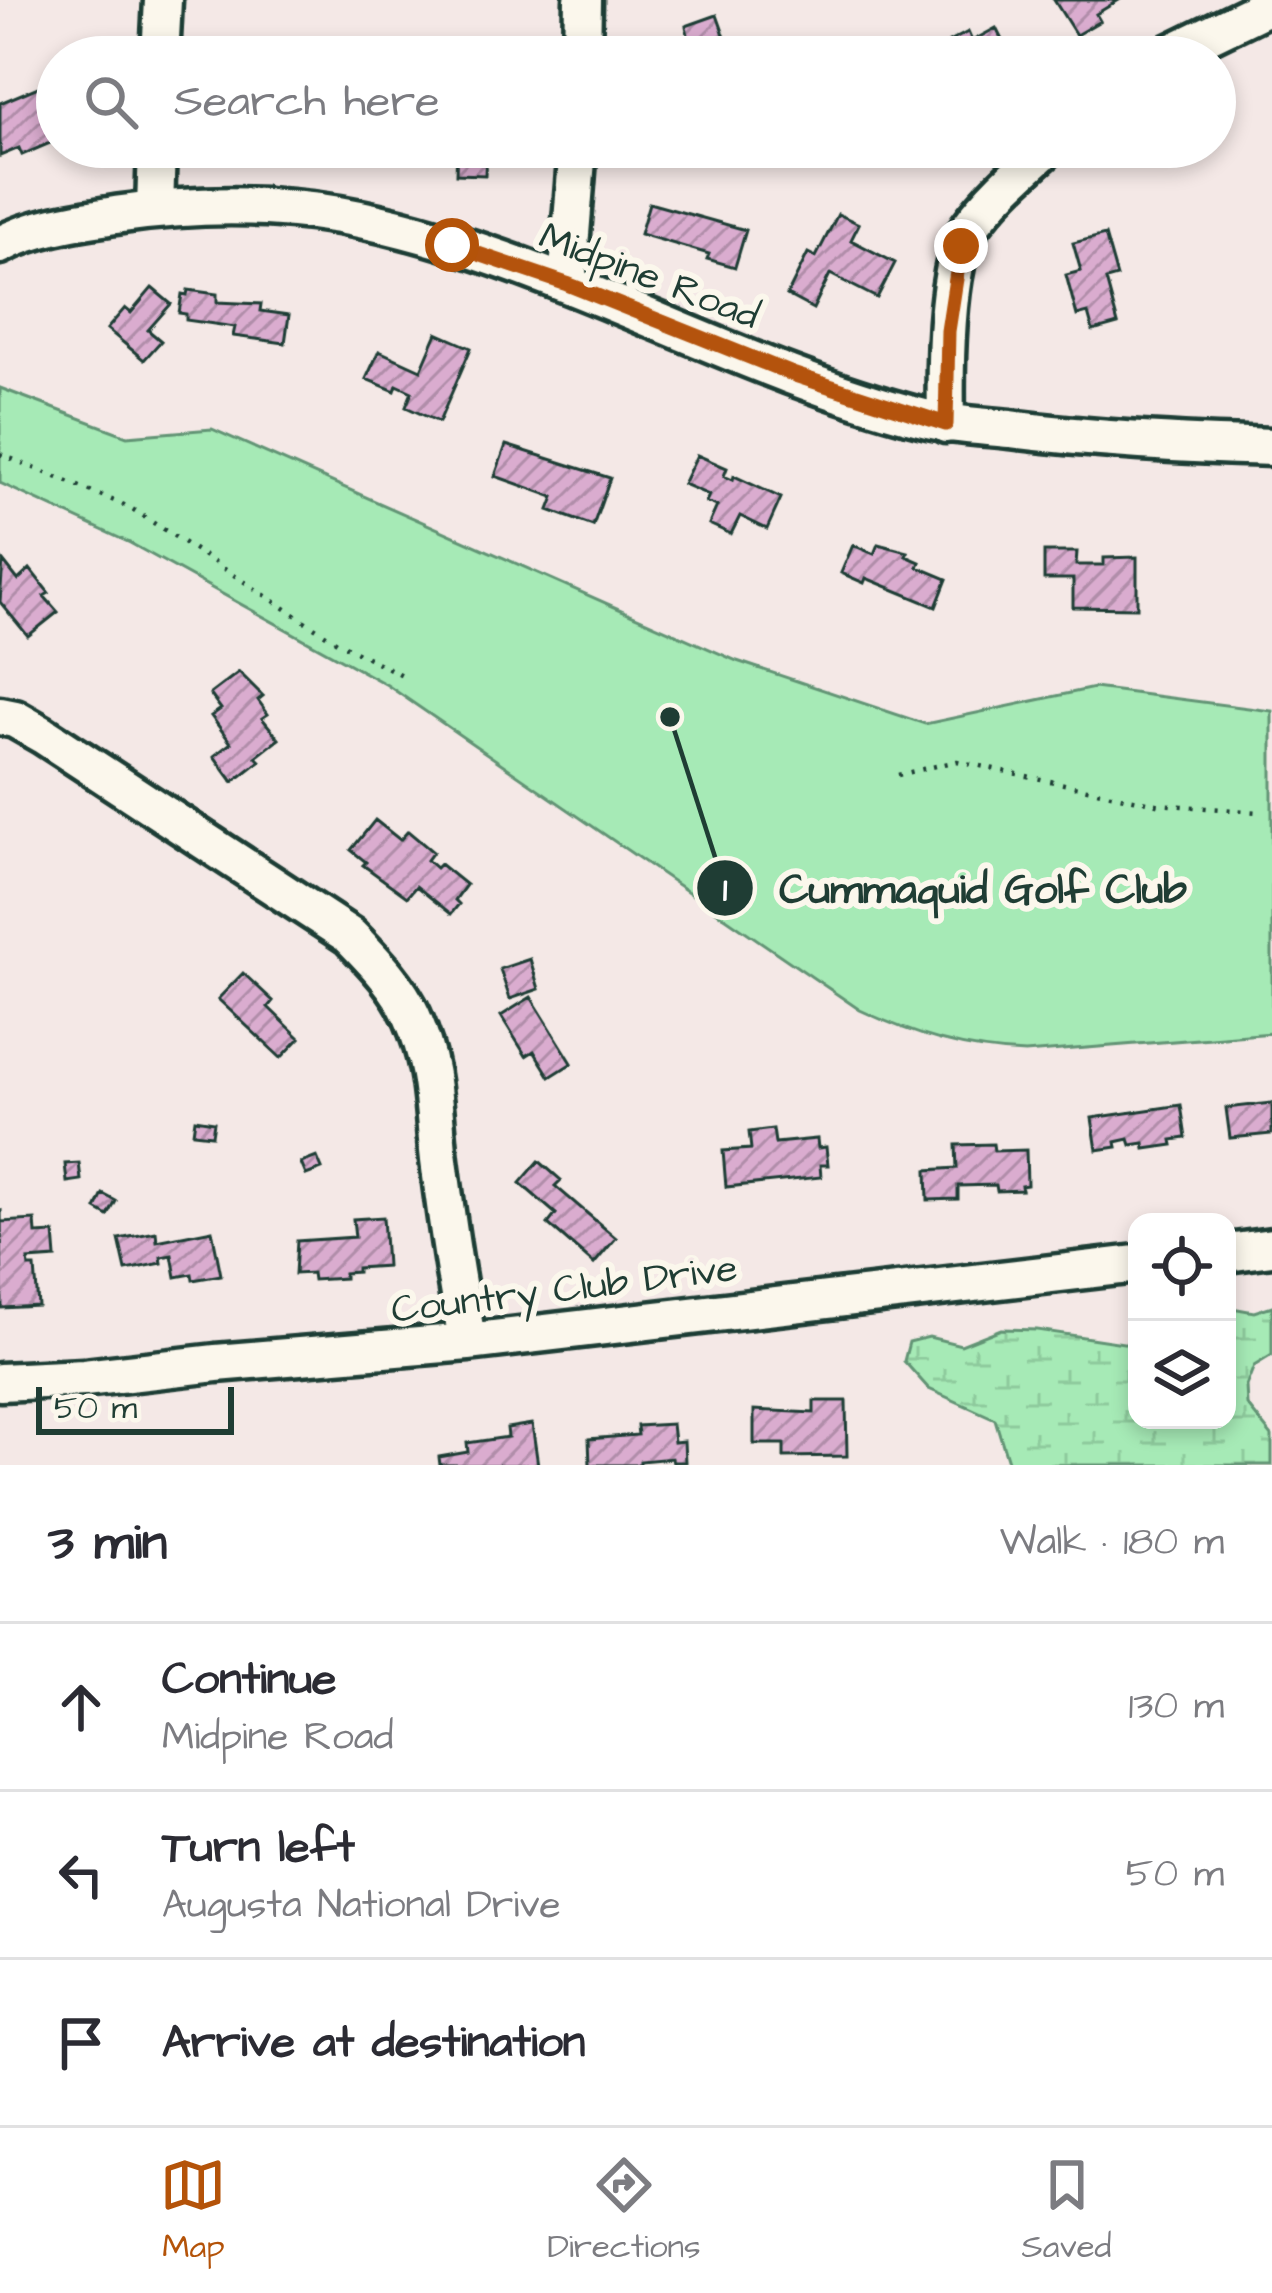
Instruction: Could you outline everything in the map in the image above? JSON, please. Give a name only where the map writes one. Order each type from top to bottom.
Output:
[{"type":"street","points":[[134,0],[161,29]]},
{"type":"street","points":[[583,36],[584,0]]},
{"type":"street","points":[[1206,36],[1272,4]]},
{"type":"street","points":[[155,209],[156,168]]},
{"type":"street","points":[[567,284],[576,168]]},
{"type":"street","points":[[946,424],[948,331],[961,246],[967,231],[1025,168]]},
{"type":"street","name":"Midpine Road","points":[[0,245],[92,218],[155,209],[264,207],[339,215],[431,239],[567,284],[795,375],[946,424],[1146,443],[1272,447]]},
{"type":"street","points":[[0,716],[44,735],[350,936],[386,973],[410,1011],[433,1082],[450,1257],[468,1342]]},
{"type":"street","points":[[1236,1252],[1272,1247]]},
{"type":"street","name":"Country Club Drive","points":[[0,1382],[468,1342],[1128,1265]]},
{"type":"path","points":[[0,454],[129,507],[337,642],[408,678]]},
{"type":"path","points":[[898,775],[957,761],[1157,804],[1258,812]]},
{"type":"green space","points":[[0,388],[127,436],[212,429],[737,661],[925,724],[1094,688],[1272,711],[1272,1033],[1025,1053],[940,1040],[860,1010],[387,685],[130,543],[0,483]]},
{"type":"green space","points":[[1272,1306],[1272,1355],[1254,1366],[1246,1386],[1247,1405],[1272,1436],[1272,1465],[1009,1465],[995,1419],[929,1389],[904,1361],[909,1342],[929,1337],[961,1345],[1001,1329],[1128,1344],[1128,1429],[1236,1429],[1236,1309],[1254,1312]]},
{"type":"building","points":[[1054,0],[1119,0],[1096,14],[1100,21],[1076,35]]},
{"type":"building","points":[[717,15],[724,36],[688,36],[686,26]]},
{"type":"building","points":[[36,88],[36,149],[22,155],[19,148],[0,156],[0,103]]},
{"type":"building","points":[[456,168],[485,168],[485,175],[456,174]]},
{"type":"building","points":[[649,203],[746,230],[735,267],[707,259],[709,254],[640,234]]},
{"type":"building","points":[[838,214],[859,224],[851,240],[895,263],[877,298],[830,274],[813,309],[787,295],[808,253],[816,257]]},
{"type":"building","points":[[1105,235],[1117,277],[1106,280],[1118,324],[1093,331],[1088,313],[1077,316],[1066,275],[1081,271],[1073,243]]},
{"type":"building","points":[[152,288],[171,304],[148,330],[161,341],[144,360],[107,329],[125,308],[131,313]]},
{"type":"building","points":[[188,290],[217,294],[217,302],[261,304],[260,311],[289,315],[285,343],[233,336],[235,327],[186,320],[186,314],[179,313],[182,294],[187,295]]},
{"type":"building","points":[[437,333],[471,348],[439,422],[406,407],[412,392],[397,385],[395,391],[366,379],[379,351],[421,370]]},
{"type":"building","points":[[506,445],[610,478],[593,526],[549,510],[554,497],[495,476]]},
{"type":"building","points":[[697,455],[727,468],[724,476],[733,480],[734,476],[781,498],[767,529],[740,516],[731,534],[709,524],[717,506],[706,502],[709,495],[683,484]]},
{"type":"building","points":[[878,544],[908,552],[906,556],[920,562],[918,567],[947,579],[936,607],[866,578],[864,583],[841,573],[853,545],[874,554]]},
{"type":"building","points":[[1044,552],[1077,552],[1076,565],[1104,565],[1104,558],[1137,557],[1137,608],[1073,607],[1073,579],[1044,579]]},
{"type":"building","points":[[3,561],[18,580],[30,569],[58,612],[28,636],[0,602]]},
{"type":"building","points":[[239,672],[263,696],[258,700],[268,714],[262,718],[279,739],[233,782],[214,756],[231,743],[211,716],[221,709],[210,694]]},
{"type":"building","points":[[375,820],[400,840],[408,831],[433,852],[427,860],[436,868],[440,864],[466,885],[451,914],[416,886],[407,897],[363,865],[366,862],[351,850]]},
{"type":"building","points":[[530,959],[539,989],[510,999],[500,969]]},
{"type":"building","points":[[243,973],[273,1001],[268,1007],[300,1038],[281,1058],[218,999]]},
{"type":"building","points":[[531,997],[572,1063],[550,1077],[534,1051],[526,1056],[501,1016]]},
{"type":"building","points":[[1272,1103],[1272,1134],[1230,1138],[1226,1108]]},
{"type":"building","points":[[1181,1105],[1186,1138],[1172,1140],[1173,1145],[1145,1149],[1144,1143],[1131,1145],[1129,1139],[1116,1142],[1117,1147],[1097,1150],[1092,1118]]},
{"type":"building","points":[[195,1119],[214,1122],[212,1135],[193,1133]]},
{"type":"building","points":[[773,1129],[775,1143],[817,1139],[818,1148],[826,1147],[828,1165],[820,1165],[821,1177],[726,1187],[723,1151],[751,1149],[749,1132]]},
{"type":"building","points":[[993,1144],[994,1151],[1026,1150],[1027,1185],[1022,1190],[958,1186],[958,1199],[928,1200],[927,1170],[957,1168],[956,1145]]},
{"type":"building","points":[[317,1157],[322,1169],[306,1175],[301,1163]]},
{"type":"building","points":[[539,1161],[561,1180],[555,1186],[616,1238],[594,1264],[548,1224],[556,1214],[520,1183]]},
{"type":"building","points":[[79,1163],[81,1180],[67,1182],[65,1164]]},
{"type":"building","points":[[103,1194],[116,1201],[108,1216],[96,1209]]},
{"type":"building","points":[[383,1217],[386,1266],[357,1268],[357,1272],[344,1273],[344,1278],[313,1280],[312,1273],[295,1274],[297,1241],[355,1237],[353,1219]]},
{"type":"building","points":[[35,1220],[36,1234],[54,1233],[56,1258],[28,1260],[29,1267],[35,1267],[38,1306],[2,1308],[1,1222]]},
{"type":"building","points":[[212,1230],[221,1275],[193,1280],[192,1274],[176,1277],[172,1255],[161,1257],[162,1263],[126,1270],[119,1239],[156,1232],[157,1241]]},
{"type":"building","points":[[814,1401],[846,1401],[847,1456],[784,1457],[784,1444],[754,1444],[754,1410],[814,1413]]},
{"type":"building","points":[[532,1424],[538,1465],[440,1465],[439,1457],[468,1452],[467,1443],[508,1437],[507,1428]]},
{"type":"building","points":[[672,1424],[674,1442],[684,1441],[685,1462],[672,1458],[640,1461],[640,1465],[590,1465],[589,1439],[638,1435],[637,1426]]},
{"type":"place","name":"Cummaquid Golf Club","points":[[670,717]]},
{"type":"route","points":[[452,245],[567,284],[795,375],[946,424],[948,331],[961,246]]}]
